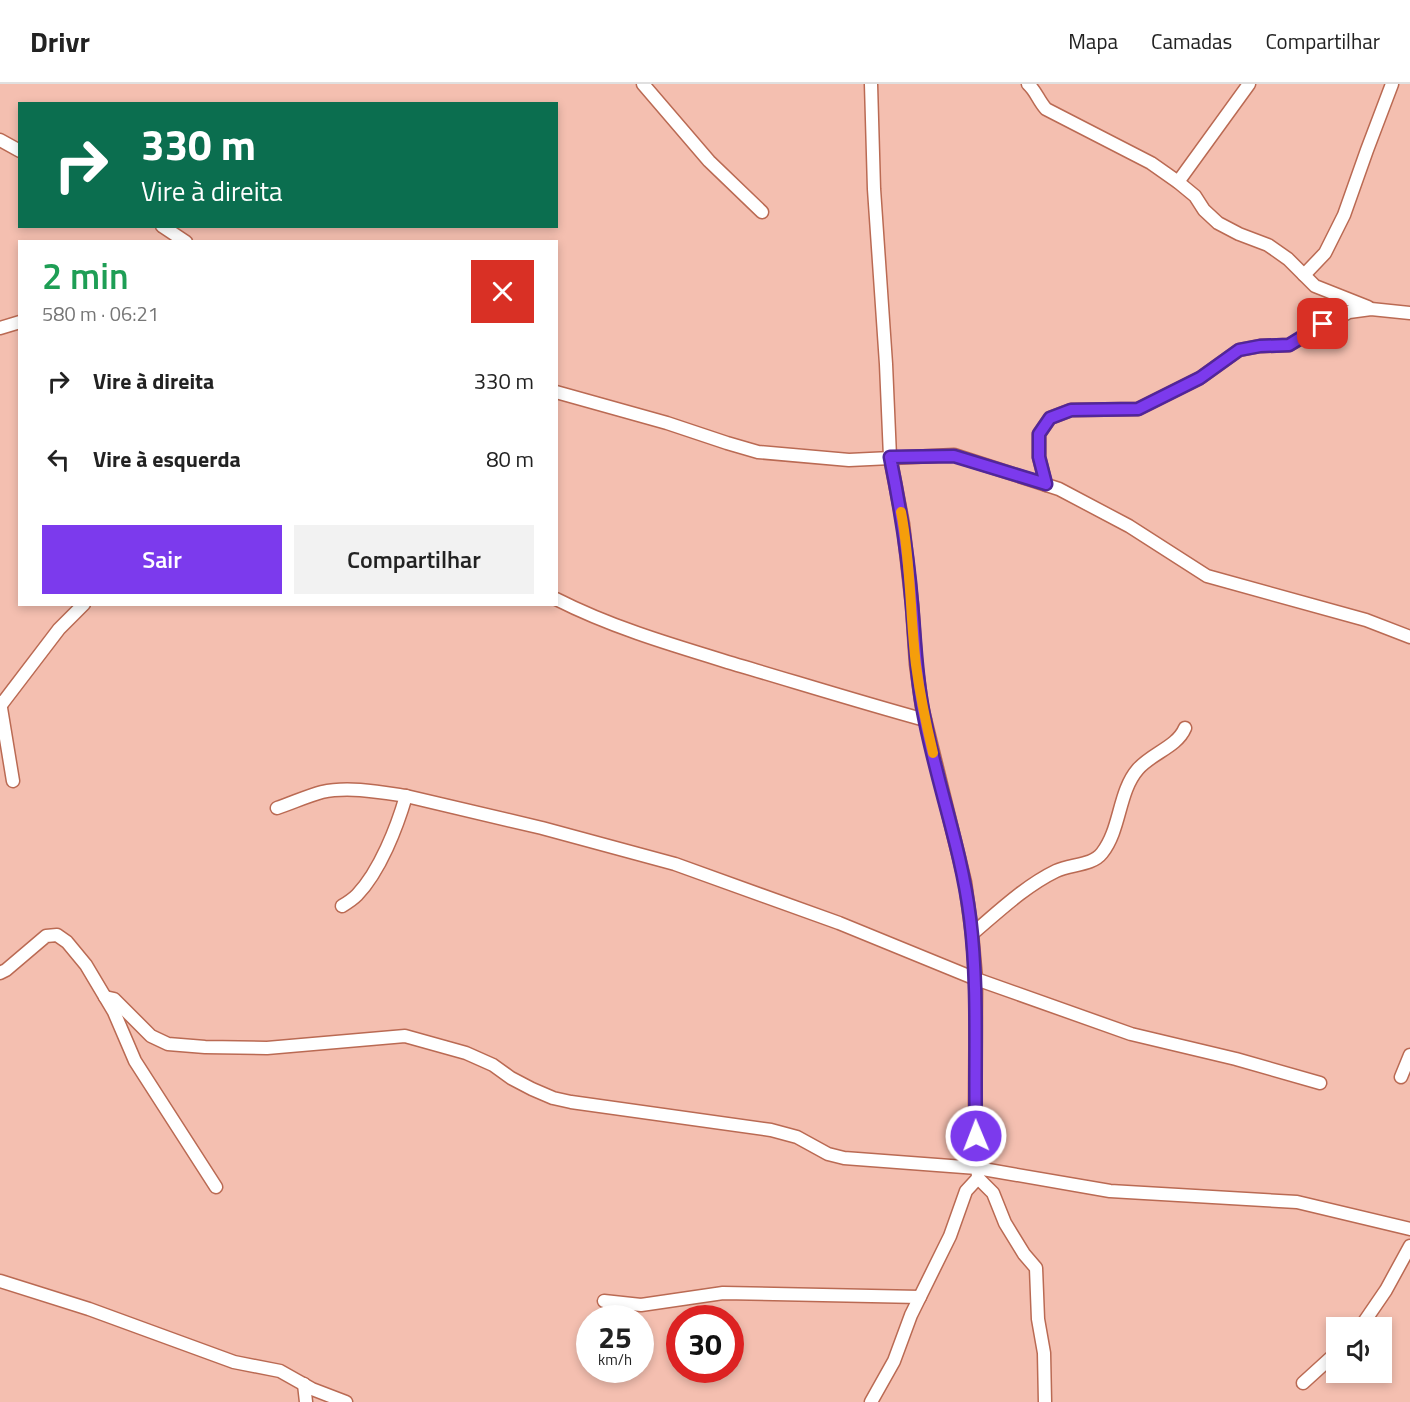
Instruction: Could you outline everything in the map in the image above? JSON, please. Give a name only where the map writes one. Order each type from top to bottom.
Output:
[{"type":"street","points":[[643,84],[709,161],[762,212]]},
{"type":"street","points":[[871,84],[875,201],[890,457],[903,524],[916,664],[925,720],[964,882],[972,934],[976,979],[977,1173],[966,1191],[950,1236],[911,1315],[894,1361],[871,1402]]},
{"type":"street","points":[[1028,84],[1035,90],[1038,100],[1046,109],[1122,147],[1178,182],[1195,196],[1204,210],[1218,223],[1268,245],[1288,259],[1315,285],[1371,309]]},
{"type":"street","points":[[1178,182],[1249,84]]},
{"type":"street","points":[[1304,275],[1325,253],[1344,215],[1392,84]]},
{"type":"street","points":[[0,140],[18,150]]},
{"type":"street","points":[[165,228],[183,240]]},
{"type":"street","points":[[1389,310],[1410,305]]},
{"type":"street","points":[[1046,484],[1039,457],[1039,434],[1050,418],[1071,410],[1138,409],[1200,378],[1239,350],[1260,346],[1289,345],[1323,324],[1349,312],[1371,309],[1410,313]]},
{"type":"street","points":[[0,327],[18,322]]},
{"type":"street","points":[[558,393],[667,423],[758,452],[841,460],[954,456],[1059,489],[1129,526],[1207,576],[1366,620],[1410,637]]},
{"type":"street","points":[[558,600],[664,643],[844,698],[925,720]]},
{"type":"street","points":[[13,781],[1,704],[59,629],[82,606]]},
{"type":"street","points":[[972,934],[1038,881],[1056,871],[1100,856],[1108,844],[1136,772],[1155,753],[1181,738],[1185,728]]},
{"type":"street","points":[[277,808],[323,792],[353,790],[406,796],[542,828],[675,864],[839,924],[976,979],[1131,1034],[1236,1059],[1320,1083]]},
{"type":"street","points":[[342,906],[357,896],[371,876],[388,843],[406,796]]},
{"type":"street","points":[[0,973],[46,936],[57,935],[67,942],[86,965],[105,997],[135,1060],[216,1187]]},
{"type":"street","points":[[105,997],[114,999],[151,1036],[168,1044],[267,1048],[405,1036],[466,1053],[494,1065],[511,1078],[552,1098],[771,1130],[797,1137],[828,1154],[844,1158],[1014,1176],[1110,1191],[1297,1202],[1410,1229]]},
{"type":"street","points":[[1401,1077],[1410,1055]]},
{"type":"street","points":[[977,1173],[993,1193],[1005,1224],[1036,1268],[1038,1319],[1044,1353],[1046,1402]]},
{"type":"street","points":[[1368,1317],[1386,1290],[1410,1246]]},
{"type":"street","points":[[0,1281],[89,1309],[234,1362],[280,1371],[346,1402]]},
{"type":"street","points":[[604,1301],[641,1305],[723,1293],[920,1297]]},
{"type":"street","points":[[1303,1383],[1326,1362]]},
{"type":"street","points":[[304,1384],[306,1402]]},
{"type":"slow traffic","points":[[901,512],[912,605],[916,664],[922,707],[933,753]]},
{"type":"route","points":[[976,1136],[976,979],[970,916],[922,707],[903,524],[890,457],[954,456],[1046,484],[1039,457],[1039,434],[1050,418],[1071,410],[1138,409],[1200,378],[1239,350],[1247,347],[1289,345],[1323,324]]}]
